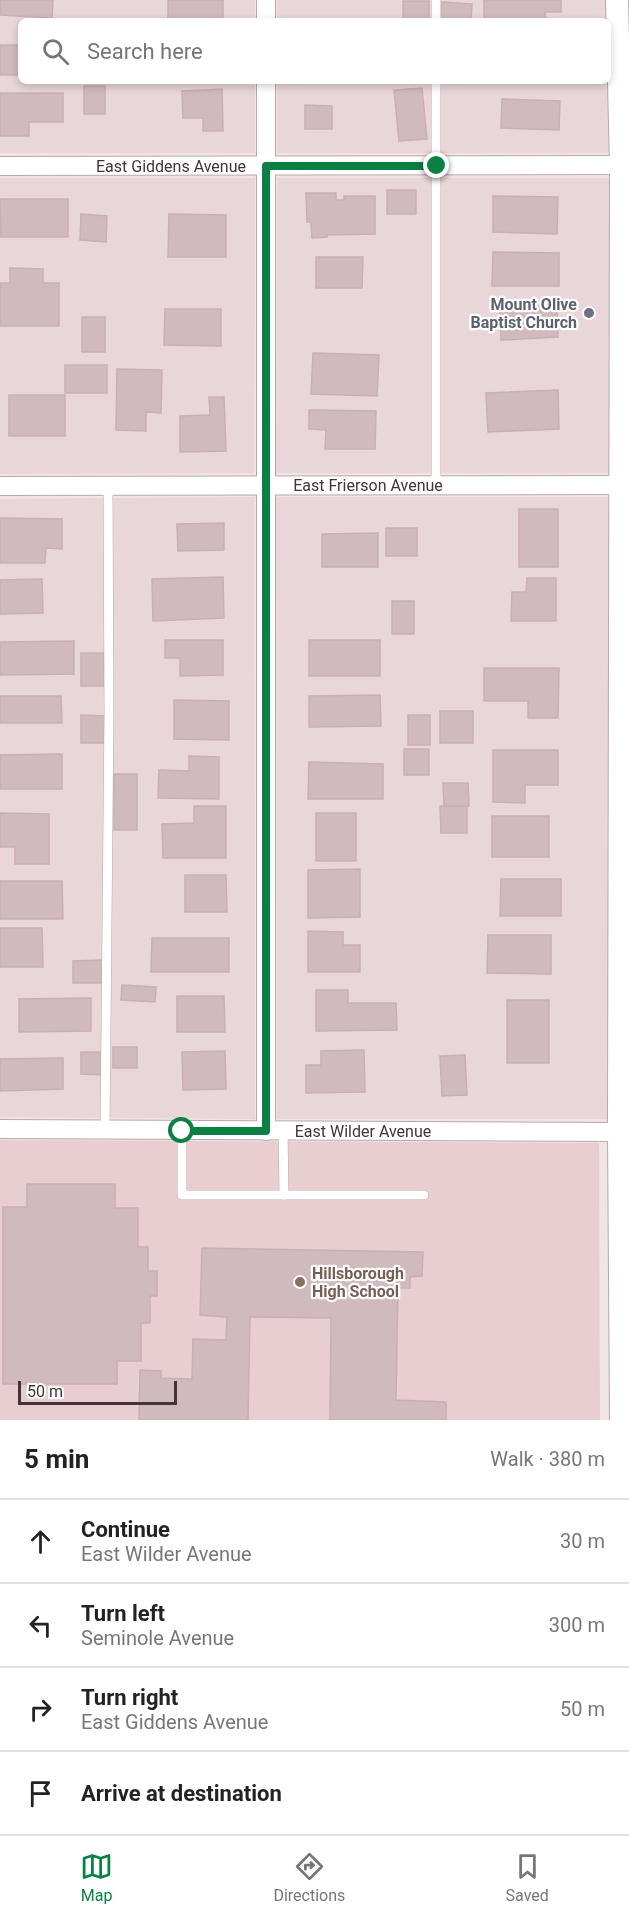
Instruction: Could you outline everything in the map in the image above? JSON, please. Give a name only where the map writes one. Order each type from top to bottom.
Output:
[{"type":"street","points":[[266,0],[266,18]]},
{"type":"street","points":[[617,0],[625,165],[625,1295],[621,1420]]},
{"type":"street","points":[[266,84],[265,485],[274,1131]]},
{"type":"street","name":"East Giddens Avenue","points":[[0,165],[625,165]]},
{"type":"street","name":"East Frierson Avenue","points":[[0,486],[624,485]]},
{"type":"street","name":"East Wilder Avenue","points":[[0,1129],[624,1132]]},
{"type":"lane","points":[[436,0],[436,18]]},
{"type":"lane","points":[[436,84],[436,485]]},
{"type":"lane","points":[[105,1130],[109,713],[108,486]]},
{"type":"lane","points":[[182,1131],[182,1195],[424,1195]]},
{"type":"lane","points":[[274,1131],[284,1195]]},
{"type":"shaded area","points":[[0,0],[255,0],[255,18],[18,18],[18,84],[255,84],[255,153],[0,153]]},
{"type":"shaded area","points":[[277,0],[607,0],[607,18],[277,18]]},
{"type":"shaded area","points":[[277,84],[608,84],[610,153],[277,153]]},
{"type":"shaded area","points":[[0,178],[255,178],[254,473],[0,474]]},
{"type":"shaded area","points":[[277,178],[610,178],[609,473],[276,473]]},
{"type":"shaded area","points":[[254,497],[255,1119],[0,1117],[0,499]]},
{"type":"shaded area","points":[[276,497],[609,497],[608,1119],[277,1119]]},
{"type":"shaded area","name":"Hillsborough High School","points":[[0,1140],[599,1143],[600,1420],[0,1420]]},
{"type":"building","points":[[0,0],[53,0],[52,18],[0,15]]},
{"type":"building","points":[[168,0],[223,0],[223,18],[168,18]]},
{"type":"building","points":[[484,0],[561,0],[561,12],[545,12],[546,18],[484,18]]},
{"type":"building","points":[[403,1],[429,1],[429,18],[403,18]]},
{"type":"building","points":[[441,2],[472,4],[471,18],[440,18]]},
{"type":"building","points":[[0,45],[18,45],[18,75],[0,75]]},
{"type":"building","points":[[84,86],[105,86],[105,114],[84,114]]},
{"type":"building","points":[[422,88],[427,139],[399,141],[394,90]]},
{"type":"building","points":[[222,89],[223,131],[203,131],[203,118],[183,118],[182,91]]},
{"type":"building","points":[[0,93],[63,93],[63,122],[29,122],[29,136],[0,136]]},
{"type":"building","points":[[502,99],[560,101],[559,130],[501,128]]},
{"type":"building","points":[[305,105],[332,106],[332,129],[305,129]]},
{"type":"building","points":[[387,190],[416,190],[416,214],[387,214]]},
{"type":"building","points":[[306,193],[336,193],[336,200],[344,200],[344,196],[375,196],[375,234],[327,235],[327,237],[312,238],[311,222],[307,222]]},
{"type":"building","points":[[493,196],[558,197],[557,234],[493,232]]},
{"type":"building","points":[[0,199],[68,199],[68,237],[1,237]]},
{"type":"building","points":[[81,214],[107,216],[106,242],[80,240]]},
{"type":"building","points":[[169,214],[226,215],[226,257],[168,257]]},
{"type":"building","points":[[493,252],[559,253],[559,286],[492,286]]},
{"type":"building","points":[[316,257],[363,257],[362,288],[316,288]]},
{"type":"building","points":[[10,268],[43,269],[43,283],[59,283],[59,326],[0,326],[0,283],[10,283]]},
{"type":"building","points":[[557,305],[558,337],[501,340],[500,307]]},
{"type":"building","points":[[165,309],[221,309],[221,346],[164,345]]},
{"type":"building","points":[[82,317],[105,317],[105,352],[82,352]]},
{"type":"building","points":[[313,353],[379,355],[377,396],[311,394]]},
{"type":"building","points":[[65,365],[107,365],[107,393],[65,393]]},
{"type":"building","points":[[117,369],[162,370],[161,413],[146,412],[146,431],[116,430]]},
{"type":"building","points":[[558,390],[559,429],[488,432],[486,393]]},
{"type":"building","points":[[9,395],[65,395],[65,436],[9,436]]},
{"type":"building","points":[[209,397],[224,397],[226,451],[180,452],[180,416],[210,415]]},
{"type":"building","points":[[309,410],[376,411],[375,449],[325,449],[326,430],[309,429]]},
{"type":"building","points":[[519,509],[558,509],[558,567],[519,567]]},
{"type":"building","points":[[0,518],[62,519],[62,549],[46,548],[45,563],[0,563]]},
{"type":"building","points":[[224,523],[224,550],[178,551],[177,524]]},
{"type":"building","points":[[386,528],[417,528],[417,556],[386,556]]},
{"type":"building","points":[[378,533],[378,567],[322,567],[322,534]]},
{"type":"building","points":[[223,577],[224,618],[153,621],[152,579]]},
{"type":"building","points":[[527,578],[556,578],[556,621],[511,621],[512,592],[526,592]]},
{"type":"building","points":[[42,579],[43,613],[0,614],[0,580]]},
{"type":"building","points":[[392,601],[414,601],[414,634],[392,634]]},
{"type":"building","points":[[165,640],[223,640],[223,675],[180,676],[180,658],[165,658]]},
{"type":"building","points":[[309,640],[380,640],[380,676],[309,676]]},
{"type":"building","points":[[74,641],[74,674],[0,675],[0,642]]},
{"type":"building","points":[[81,653],[104,653],[104,686],[81,686]]},
{"type":"building","points":[[484,668],[559,668],[558,718],[528,718],[528,701],[484,701]]},
{"type":"building","points":[[380,695],[381,726],[309,727],[309,696]]},
{"type":"building","points":[[0,696],[61,696],[62,723],[0,723]]},
{"type":"building","points":[[174,700],[229,701],[229,740],[174,739]]},
{"type":"building","points":[[440,711],[473,711],[473,743],[440,743]]},
{"type":"building","points":[[81,715],[105,716],[105,743],[81,743]]},
{"type":"building","points":[[408,715],[430,715],[430,745],[408,745]]},
{"type":"building","points":[[404,749],[429,749],[429,775],[404,775]]},
{"type":"building","points":[[493,750],[558,750],[558,785],[525,785],[525,803],[493,802]]},
{"type":"building","points":[[62,754],[62,789],[0,789],[0,755]]},
{"type":"building","points":[[189,756],[219,757],[219,799],[158,798],[159,770],[189,771]]},
{"type":"building","points":[[309,762],[383,764],[383,799],[308,799]]},
{"type":"building","points":[[114,774],[137,774],[137,830],[114,830]]},
{"type":"building","points":[[443,783],[468,783],[469,806],[444,806]]},
{"type":"building","points":[[194,806],[226,806],[226,858],[163,858],[162,824],[194,823]]},
{"type":"building","points":[[440,806],[467,806],[467,833],[441,833]]},
{"type":"building","points":[[0,813],[49,814],[49,864],[15,864],[15,847],[0,847]]},
{"type":"building","points":[[316,813],[356,813],[356,861],[316,861]]},
{"type":"building","points":[[492,816],[549,816],[549,857],[492,857]]},
{"type":"building","points":[[360,869],[360,917],[308,918],[308,870]]},
{"type":"building","points":[[185,875],[226,875],[227,912],[185,912]]},
{"type":"building","points":[[501,879],[561,879],[561,916],[500,916]]},
{"type":"building","points":[[0,881],[62,881],[63,919],[0,919]]},
{"type":"building","points":[[0,928],[42,928],[43,967],[0,967]]},
{"type":"building","points":[[308,931],[343,932],[343,945],[360,945],[360,972],[308,972]]},
{"type":"building","points":[[488,935],[551,935],[551,974],[487,973]]},
{"type":"building","points":[[152,938],[229,938],[229,972],[151,972]]},
{"type":"building","points":[[104,960],[104,983],[73,983],[73,961]]},
{"type":"building","points":[[122,985],[156,987],[155,1002],[121,1000]]},
{"type":"building","points":[[316,990],[348,990],[348,1003],[396,1003],[397,1030],[316,1031]]},
{"type":"building","points":[[177,996],[224,996],[225,1032],[177,1032]]},
{"type":"building","points":[[91,998],[91,1031],[19,1032],[19,999]]},
{"type":"building","points":[[507,1000],[549,1000],[549,1063],[507,1063]]},
{"type":"building","points":[[113,1047],[137,1047],[137,1068],[113,1068]]},
{"type":"building","points":[[364,1050],[365,1092],[306,1093],[306,1065],[321,1065],[321,1051]]},
{"type":"building","points":[[225,1051],[226,1089],[183,1090],[182,1052]]},
{"type":"building","points":[[81,1052],[104,1052],[103,1075],[81,1074]]},
{"type":"building","points":[[465,1055],[467,1095],[442,1096],[440,1056]]},
{"type":"building","points":[[63,1058],[63,1089],[0,1091],[0,1059]]},
{"type":"building","points":[[27,1184],[115,1184],[115,1208],[138,1208],[138,1247],[148,1247],[148,1271],[157,1271],[157,1296],[150,1296],[150,1323],[141,1323],[141,1361],[117,1361],[117,1384],[3,1384],[3,1207],[27,1207]]},
{"type":"building","points":[[202,1248],[423,1252],[422,1276],[410,1277],[410,1288],[398,1288],[396,1400],[446,1402],[446,1420],[330,1420],[331,1318],[250,1317],[248,1420],[139,1420],[140,1370],[161,1371],[161,1378],[192,1379],[193,1339],[226,1340],[227,1317],[200,1315]]},
{"type":"place","name":"Mount Olive Baptist Church","points":[[589,313]]},
{"type":"place","name":"Hillsborough High School","points":[[300,1282]]},
{"type":"route","points":[[182,1131],[266,1131],[266,166],[437,166]]}]
